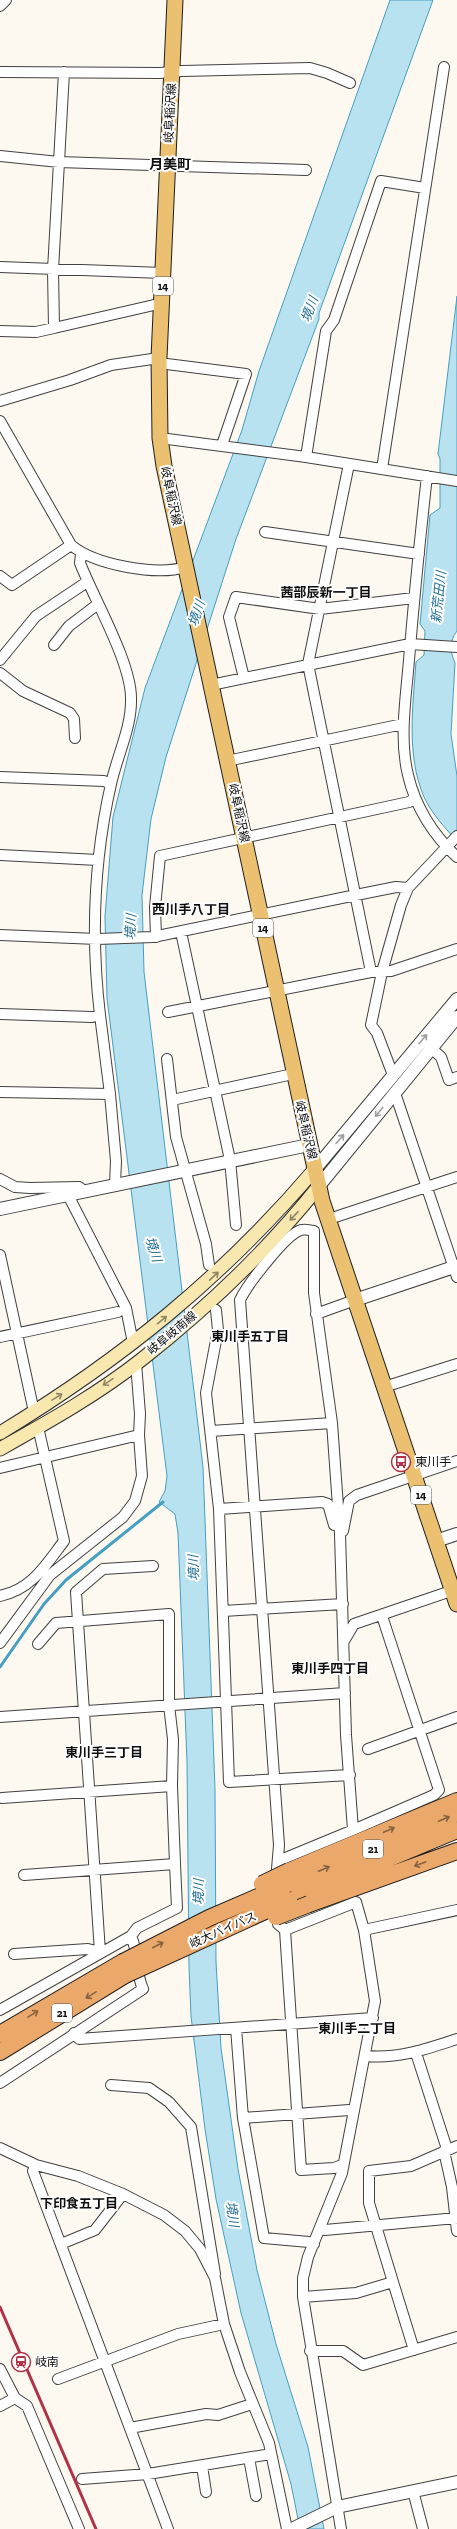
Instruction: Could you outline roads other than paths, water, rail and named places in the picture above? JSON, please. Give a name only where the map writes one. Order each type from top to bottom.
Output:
[{"type":"highway","name":"21","points":[[285,1872],[457,1801]]},
{"type":"highway","name":"21","points":[[285,1872],[457,1813]]},
{"type":"highway","name":"岐大バイパス","points":[[0,2052],[124,1969],[212,1935],[289,1900],[457,1830]]},
{"type":"highway","name":"21","points":[[212,1935],[229,1935],[308,1904],[457,1851]]},
{"type":"highway","name":"岐大バイパス","points":[[0,2034],[124,1969],[210,1918],[224,1902],[285,1872]]},
{"type":"main road","name":"岐阜稲沢線","points":[[175,0],[159,360],[160,438],[164,466],[244,837],[293,1074],[319,1186],[355,1300],[455,1594]]},
{"type":"main road","name":"岐阜岐南線","points":[[0,1433],[81,1382],[185,1302],[237,1254],[315,1169]]},
{"type":"main road","name":"岐阜岐南線","points":[[0,1449],[38,1428],[138,1362],[195,1315],[255,1257],[319,1186]]},
{"type":"street","points":[[0,6],[6,0]]},
{"type":"street","points":[[382,469],[424,188],[444,67]]},
{"type":"street","points":[[0,72],[172,72],[310,68],[327,73],[350,83]]},
{"type":"street","points":[[54,328],[53,270],[64,72]]},
{"type":"street","points":[[0,156],[59,162],[306,170]]},
{"type":"street","points":[[306,457],[326,331],[334,320],[381,181],[424,188]]},
{"type":"street","points":[[0,267],[163,273]]},
{"type":"street","points":[[0,331],[36,332],[154,305],[162,306]]},
{"type":"street","points":[[0,401],[70,380],[111,365],[144,358],[246,374],[223,446]]},
{"type":"street","points":[[0,421],[52,508],[70,545],[81,554],[97,560],[161,572],[186,568]]},
{"type":"street","points":[[160,438],[306,457],[457,481]]},
{"type":"street","points":[[349,464],[308,664],[323,740],[341,817],[371,972]]},
{"type":"street","points":[[430,477],[414,598],[415,643],[404,724],[407,774],[415,798],[451,842],[457,857]]},
{"type":"street","points":[[265,532],[419,554]]},
{"type":"street","points":[[0,576],[12,585],[70,545]]},
{"type":"street","points":[[81,554],[80,563],[87,582],[117,646],[131,697],[130,712],[111,784],[98,860],[96,939],[100,1015],[119,1184]]},
{"type":"street","points":[[0,660],[36,616],[87,582]]},
{"type":"street","points":[[244,678],[229,617],[236,596],[320,609],[414,598]]},
{"type":"street","points":[[54,645],[69,626],[98,604]]},
{"type":"street","points":[[209,678],[244,678],[415,643],[457,647]]},
{"type":"street","points":[[0,673],[24,691],[70,713],[74,719],[75,738]]},
{"type":"street","points":[[227,761],[404,724]]},
{"type":"street","points":[[0,777],[104,781],[111,784]]},
{"type":"street","points":[[155,937],[160,856],[409,802],[415,798]]},
{"type":"street","points":[[393,1076],[377,1033],[372,1025],[382,972],[401,905],[408,888],[451,842]]},
{"type":"street","points":[[0,855],[98,860]]},
{"type":"street","points":[[0,935],[96,939],[155,937],[396,887],[408,888]]},
{"type":"street","points":[[181,932],[230,1160],[236,1225]]},
{"type":"street","points":[[168,1012],[265,992],[276,992],[371,972],[391,972],[457,948]]},
{"type":"street","points":[[315,1169],[457,999]]},
{"type":"street","points":[[0,1014],[92,1018],[100,1015]]},
{"type":"street","points":[[319,1186],[457,1017]]},
{"type":"street","points":[[431,1048],[441,1057],[449,1080],[457,1077]]},
{"type":"street","points":[[167,1059],[181,1171],[206,1244],[209,1265]]},
{"type":"street","points":[[172,1100],[293,1074]]},
{"type":"street","points":[[0,1092],[110,1094]]},
{"type":"street","points":[[316,1314],[355,1300],[456,1270],[395,1094]]},
{"type":"street","points":[[0,1209],[230,1160],[309,1145]]},
{"type":"street","points":[[329,1220],[457,1177]]},
{"type":"street","points":[[0,1179],[15,1187],[80,1187],[84,1191]]},
{"type":"street","points":[[68,1195],[126,1308],[136,1341]]},
{"type":"street","points":[[285,1872],[279,1845],[256,1506],[240,1300],[248,1284],[291,1235],[302,1229],[314,1231],[316,1314],[332,1423],[340,1534],[345,1693],[353,1830]]},
{"type":"street","points":[[0,1255],[34,1412]]},
{"type":"street","points":[[216,1310],[218,1330],[206,1393],[220,1509],[224,1671],[229,1782],[350,1775]]},
{"type":"street","points":[[0,1337],[118,1312]]},
{"type":"street","points":[[0,1642],[50,1576],[123,1517],[135,1500],[142,1476],[139,1435],[140,1414],[138,1362]]},
{"type":"street","points":[[384,1387],[457,1364]]},
{"type":"street","points":[[211,1430],[332,1423]]},
{"type":"street","points":[[0,1596],[16,1593],[31,1583],[64,1541],[38,1428]]},
{"type":"street","points":[[0,1468],[44,1456],[139,1435]]},
{"type":"street","points":[[340,1534],[344,1530],[349,1501],[357,1495],[457,1461]]},
{"type":"street","points":[[220,1509],[322,1502],[328,1504],[336,1531],[340,1534]]},
{"type":"street","points":[[436,1541],[457,1534]]},
{"type":"street","points":[[100,1952],[76,1592],[103,1569],[153,1566]]},
{"type":"street","points":[[344,1640],[354,1624],[455,1594]]},
{"type":"street","points":[[223,1611],[343,1604]]},
{"type":"street","points":[[0,2010],[100,1952],[131,1936],[137,1928],[177,1908],[172,1786],[173,1738],[169,1614],[56,1623],[38,1644]]},
{"type":"street","points":[[342,2165],[301,2170],[285,1930],[278,1924],[275,1873],[285,1872],[353,1830],[434,1795],[439,1790],[382,1616]]},
{"type":"street","points":[[0,1717],[83,1712],[225,1700],[345,1693]]},
{"type":"street","points":[[368,1749],[457,1717]]},
{"type":"street","points":[[2,1798],[172,1786]]},
{"type":"street","points":[[24,1875],[175,1864]]},
{"type":"street","points":[[285,1930],[356,1902],[364,1930],[375,2001],[366,2056],[342,2165],[303,2278],[303,2297],[332,2509],[341,2529]]},
{"type":"street","points":[[364,1930],[457,1910]]},
{"type":"street","points":[[0,2083],[74,2032],[143,1989],[138,1980],[136,1946],[131,1936]]},
{"type":"street","points":[[14,1954],[88,1949],[100,1952]]},
{"type":"street","points":[[74,2032],[79,2039],[373,2018]]},
{"type":"street","points":[[232,2028],[243,2118],[264,2238],[309,2242],[314,2244]]},
{"type":"street","points":[[366,2056],[387,2058],[416,2052],[457,2039]]},
{"type":"street","points":[[416,2052],[449,2148],[457,2231]]},
{"type":"street","points":[[111,2085],[149,2088],[169,2102],[191,2127],[213,2252],[215,2278],[224,2324],[271,2454],[290,2529],[332,2509],[457,2482]]},
{"type":"street","points":[[243,2118],[297,2113],[354,2111]]},
{"type":"street","points":[[0,2148],[36,2165],[78,2176],[123,2194],[164,2215],[185,2231],[200,2249],[215,2278]]},
{"type":"street","points":[[414,2350],[369,2203],[369,2171],[411,2166],[449,2148]]},
{"type":"street","points":[[36,2165],[33,2171],[106,2360],[168,2529]]},
{"type":"street","points":[[61,2244],[95,2230],[123,2194]]},
{"type":"street","points":[[321,2229],[325,2230],[375,2224],[456,2218]]},
{"type":"street","points":[[303,2297],[356,2293],[392,2282]]},
{"type":"street","points":[[58,2379],[178,2334],[224,2324]]},
{"type":"street","points":[[310,2351],[343,2351],[364,2365],[457,2337]]},
{"type":"street","points":[[0,2368],[14,2398],[27,2406],[79,2529]]},
{"type":"street","points":[[0,2406],[14,2398]]},
{"type":"street","points":[[130,2428],[206,2414],[218,2415],[252,2404]]},
{"type":"street","points":[[82,2480],[148,2474],[271,2454]]},
{"type":"street","points":[[249,2458],[256,2496]]},
{"type":"street","points":[[202,2466],[206,2492]]},
{"type":"street","points":[[413,2491],[423,2529]]},
{"type":"water","name":"境川","points":[[390,0],[433,0],[319,313],[319,319],[236,539],[166,757],[151,819],[142,895],[144,972],[203,1467],[215,1789],[216,1962],[221,2048],[238,2169],[257,2270],[276,2344],[308,2447],[324,2529],[300,2529],[291,2484],[241,2313],[216,2199],[205,2129],[191,2016],[189,1967],[187,1762],[178,1533],[175,1514],[159,1502],[165,1491],[167,1476],[107,998],[105,916],[113,817],[145,688],[242,430],[259,371]]},
{"type":"water","name":"新荒田川","points":[[457,296],[457,631],[454,635],[451,647],[455,663],[451,734],[457,776],[457,841],[443,826],[427,803],[418,781],[413,747],[412,713],[416,662],[424,655],[425,631],[420,624],[430,515],[440,508],[440,459],[438,454]]},
{"type":"waterway","points":[[0,1667],[44,1604],[66,1580],[163,1502]]},
{"type":"railway","points":[[0,2307],[96,2529]]},
{"type":"place","name":"東川手","points":[[401,1462]]},
{"type":"place","name":"岐南","points":[[21,2362]]},
{"type":"district","name":"月美町","points":[[170,164]]},
{"type":"district","name":"茜部辰新一丁目","points":[[326,592]]},
{"type":"district","name":"西川手八丁目","points":[[191,909]]},
{"type":"district","name":"東川手五丁目","points":[[250,1336]]},
{"type":"district","name":"東川手四丁目","points":[[330,1668]]},
{"type":"district","name":"東川手三丁目","points":[[104,1752]]},
{"type":"district","name":"東川手二丁目","points":[[357,2028]]},
{"type":"district","name":"下印食五丁目","points":[[79,2203]]}]
